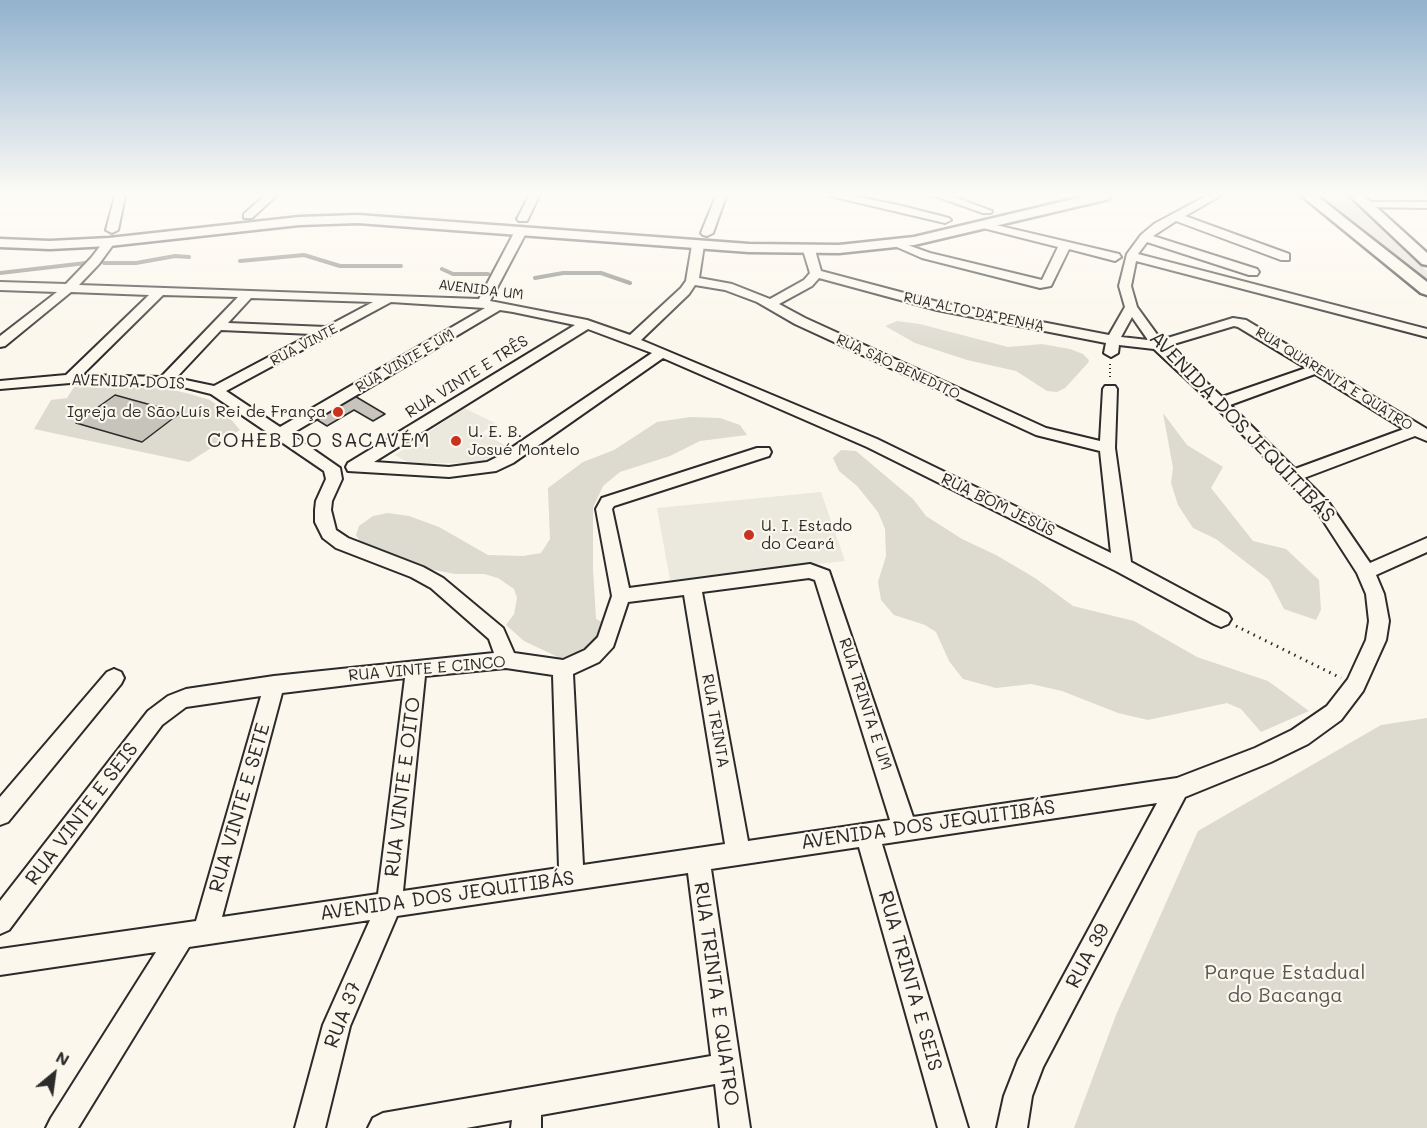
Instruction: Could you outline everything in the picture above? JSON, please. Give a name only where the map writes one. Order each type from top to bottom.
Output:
[{"type":"main road","points":[[796,249],[829,249]]},
{"type":"main road","points":[[1375,249],[1427,290]]},
{"type":"main road","points":[[1413,249],[1427,261]]},
{"type":"street","points":[[0,343],[70,287],[104,249]]},
{"type":"street","points":[[483,303],[510,249]]},
{"type":"street","points":[[633,340],[685,291],[692,281],[700,249]]},
{"type":"street","points":[[908,249],[926,256],[1040,284],[1047,283],[1063,249]]},
{"type":"street","points":[[1080,249],[1115,257]]},
{"type":"street","points":[[1112,346],[1131,307],[1125,286],[1131,256],[1136,249]]},
{"type":"street","points":[[1181,249],[1253,272]]},
{"type":"street","points":[[1262,249],[1285,257]]},
{"type":"street","points":[[770,304],[808,283],[816,273],[809,250]]},
{"type":"street","points":[[1131,256],[1427,333]]},
{"type":"street","name":"RUA ALTO DA PENHA","points":[[816,273],[937,306],[1112,346],[1158,345]]},
{"type":"street","name":"RUA SÃO BENEDITO","points":[[692,281],[728,287],[770,304],[800,321],[1041,432],[1107,448]]},
{"type":"street","name":"AVENIDA UM","points":[[0,286],[392,297],[483,303],[587,324],[633,340]]},
{"type":"street","points":[[70,379],[161,290]]},
{"type":"street","points":[[165,381],[248,294]]},
{"type":"street","name":"RUA VINTE","points":[[216,391],[392,297]]},
{"type":"street","name":"RUA VINTE E UM","points":[[279,434],[500,306]]},
{"type":"street","name":"AVENIDA DOS JEQUITIBÁS","points":[[0,963],[1177,789],[1263,755],[1300,737],[1334,713],[1356,685],[1374,646],[1379,621],[1375,594],[1366,572],[1336,524],[1294,476],[1158,345],[1131,307]]},
{"type":"street","name":"RUA QUARENTA E QUATRO","points":[[1158,345],[1233,322],[1241,323],[1422,433]]},
{"type":"street","name":"RUA VINTE E TRÊS","points":[[334,479],[587,324]]},
{"type":"street","points":[[218,326],[331,331]]},
{"type":"street","name":"RUA BOM JESUS","points":[[633,340],[872,443],[1122,566],[1221,619]]},
{"type":"street","points":[[356,466],[449,472],[490,467],[507,459],[662,352]]},
{"type":"street","points":[[1220,403],[1317,369]]},
{"type":"street","name":"AVENIDA DOIS","points":[[0,384],[70,379],[165,381],[216,391],[329,465],[334,470],[334,479]]},
{"type":"street","points":[[1110,389],[1107,448],[1122,566]]},
{"type":"street","points":[[1294,476],[1422,433]]},
{"type":"street","points":[[571,878],[563,668],[583,661],[599,650],[614,622],[621,596],[604,509],[608,502],[763,452]]},
{"type":"street","points":[[334,479],[324,501],[323,510],[324,522],[329,534],[342,543],[417,572],[437,583],[496,634],[506,660]]},
{"type":"street","points":[[1366,572],[1427,545]]},
{"type":"street","name":"RUA TRINTA E UM","points":[[692,588],[810,571],[820,574],[825,579],[905,829]]},
{"type":"street","points":[[621,596],[692,588]]},
{"type":"street","name":"RUA TRINTA","points":[[692,588],[738,854]]},
{"type":"street","name":"RUA VINTE E CINCO","points":[[165,708],[186,698],[416,668],[506,660],[563,668]]},
{"type":"street","name":"RUA VINTE E OITO","points":[[389,905],[416,668]]},
{"type":"street","points":[[0,814],[114,678]]},
{"type":"street","name":"RUA VINTE E SETE","points":[[61,1128],[193,934],[274,685]]},
{"type":"street","name":"RUA VINTE E SEIS","points":[[0,921],[165,708]]},
{"type":"street","name":"RUA 39","points":[[1012,1128],[1018,1096],[1032,1060],[1177,789]]},
{"type":"street","name":"RUA TRINTA E SEIS","points":[[867,834],[952,1128]]},
{"type":"street","name":"RUA TRINTA E QUATRO","points":[[698,859],[735,1128]]},
{"type":"street","name":"RUA 37","points":[[310,1128],[337,1025],[389,905]]},
{"type":"street","points":[[383,1128],[526,1115],[726,1068]]},
{"type":"path","points":[[1110,389],[1112,346]]},
{"type":"path","points":[[1221,619],[1356,685]]},
{"type":"shaded area","name":"U. E. B. Josué Montelo","points":[[464,408],[495,423],[482,433],[511,448],[486,461],[476,463],[409,463],[395,455]]},
{"type":"shaded area","name":"U. I. Estado do Ceará","points":[[821,492],[845,561],[670,580],[657,508]]},
{"type":"green space","points":[[1381,249],[1405,249],[1427,271],[1427,286]]},
{"type":"green space","points":[[897,321],[920,324],[1008,347],[1042,344],[1070,349],[1083,354],[1089,360],[1065,388],[1057,392],[1047,391],[1016,371],[967,360],[915,343],[885,326]]},
{"type":"green space","points":[[74,387],[165,388],[190,394],[210,400],[222,409],[240,430],[189,462],[34,429],[51,400],[67,398]]},
{"type":"green space","points":[[1163,413],[1187,445],[1223,467],[1211,488],[1253,541],[1286,549],[1319,580],[1321,610],[1316,620],[1284,609],[1269,580],[1216,539],[1193,528],[1178,505],[1171,483],[1173,468]]},
{"type":"green space","points":[[690,417],[720,418],[740,425],[747,435],[700,441],[670,456],[620,472],[603,486],[593,508],[593,569],[596,619],[606,624],[600,640],[578,654],[560,658],[524,641],[506,625],[514,614],[517,598],[514,589],[498,578],[484,574],[455,574],[429,569],[360,542],[356,535],[359,526],[373,516],[388,513],[409,516],[439,527],[488,555],[523,556],[541,553],[550,539],[548,488],[583,462],[614,450],[657,422]]},
{"type":"green space","points":[[841,450],[856,451],[913,499],[926,516],[962,539],[996,555],[1035,578],[1073,606],[1134,621],[1197,657],[1268,681],[1309,711],[1261,732],[1241,709],[1227,703],[1148,720],[1118,713],[1062,691],[1031,684],[996,688],[963,679],[949,661],[936,632],[925,625],[894,615],[881,600],[878,582],[886,556],[885,529],[878,512],[857,486],[839,471],[833,458]]},
{"type":"green space","name":"Parque Estadual do Bacanga","points":[[1427,718],[1427,1128],[1074,1128],[1116,1015],[1198,831],[1381,725]]},
{"type":"building","points":[[115,395],[180,413],[142,442],[76,423]]},
{"type":"building","name":"Igreja de São Luís Rei de França","points":[[353,395],[385,414],[373,421],[354,410],[327,426],[314,418]]},
{"type":"waterway","points":[[240,261],[304,255],[340,266],[401,266]]},
{"type":"waterway","points":[[104,263],[136,263],[175,256],[189,257]]},
{"type":"waterway","points":[[0,273],[86,263]]},
{"type":"waterway","points":[[442,269],[453,274],[488,274]]},
{"type":"waterway","points":[[535,278],[563,273],[601,273],[630,283]]},
{"type":"place","name":"Igreja de São Luís Rei de França","points":[[338,412]]},
{"type":"place","name":"U. E. B. Josué Montelo","points":[[456,441]]},
{"type":"place","name":"U. I. Estado do Ceará","points":[[749,535]]},
{"type":"district","name":"COHEB DO SACAVÉM","points":[[319,441]]}]
